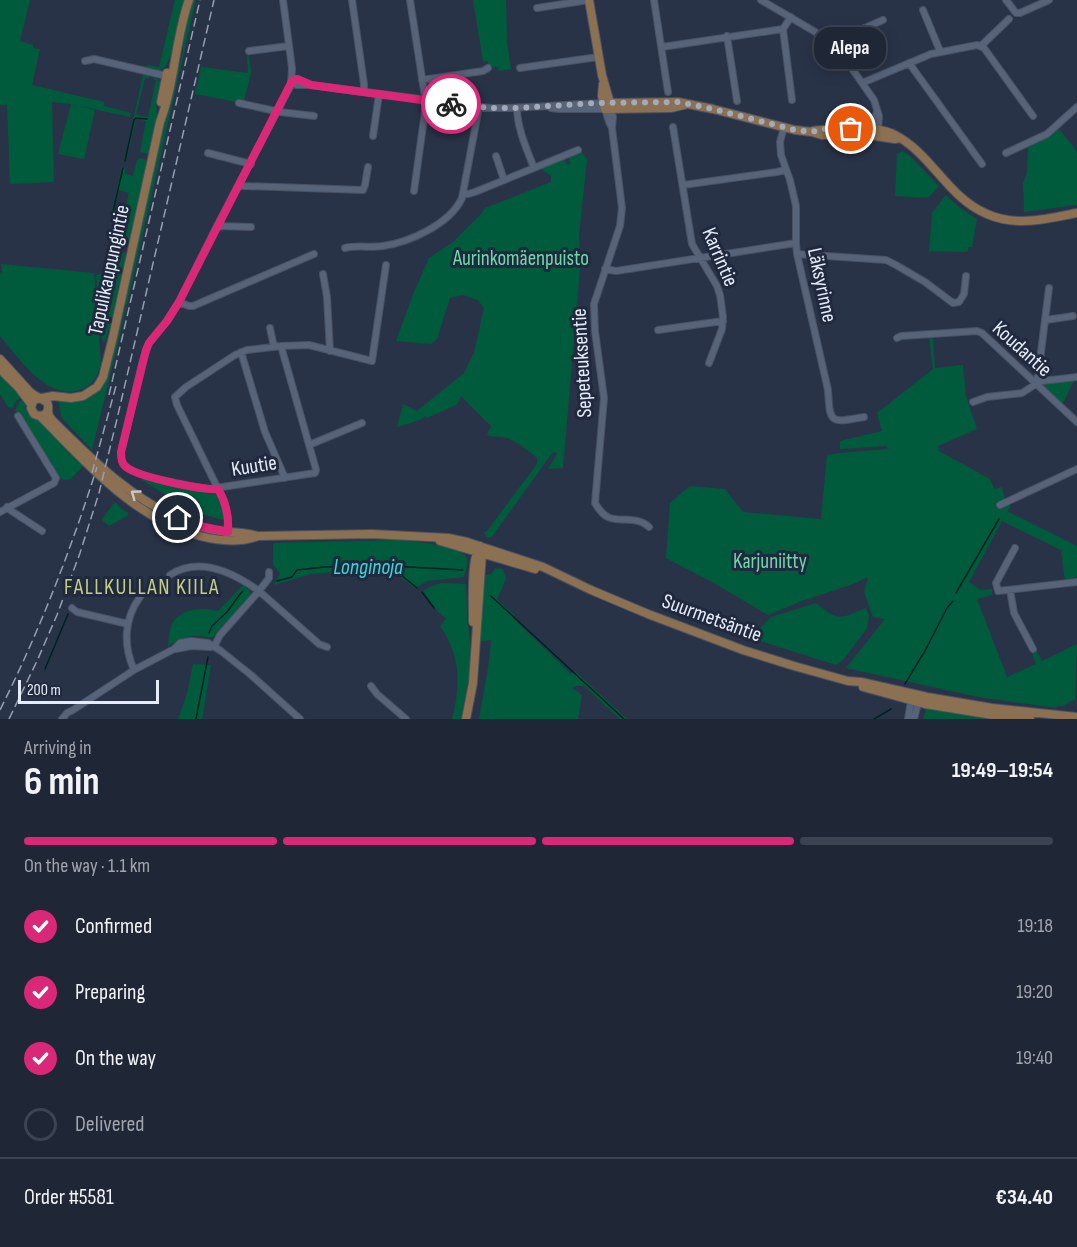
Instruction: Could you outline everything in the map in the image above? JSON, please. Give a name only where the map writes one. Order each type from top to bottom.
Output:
[{"type":"main road","name":"Tapulikaupungintie","points":[[40,398],[54,396],[76,398],[97,387],[103,377],[160,122],[160,111],[188,0]]},
{"type":"main road","points":[[589,0],[603,80],[602,94],[607,106],[671,108],[686,104],[812,132],[822,129],[896,135],[922,155],[961,199],[988,215],[1025,222],[1077,213]]},
{"type":"main road","points":[[0,359],[30,392],[47,402],[49,416],[52,420],[116,485]]},
{"type":"main road","points":[[0,369],[20,388],[31,405],[32,412],[40,416],[87,464],[116,485]]},
{"type":"main road","points":[[31,405],[33,401],[40,398]]},
{"type":"main road","name":"Tapulikaupungintie","points":[[49,409],[53,403],[63,398]]},
{"type":"main road","points":[[40,416],[43,416],[49,409]]},
{"type":"main road","name":"Suurmetsäntie","points":[[116,485],[178,518],[198,526],[228,532],[258,536],[407,535],[433,538],[480,550],[557,572],[648,614],[743,650],[860,686],[915,700],[993,715],[1030,719]]},
{"type":"main road","name":"Suurmetsäntie","points":[[116,485],[136,506],[176,528],[213,540],[251,539],[258,536]]},
{"type":"main road","points":[[466,719],[473,683],[475,638],[473,588],[480,550]]},
{"type":"main road","name":"Suurmetsäntie","points":[[915,700],[1077,717]]},
{"type":"street","points":[[283,0],[292,81],[179,302],[193,306],[314,254]]},
{"type":"street","points":[[352,0],[364,92]]},
{"type":"street","points":[[410,0],[426,106],[414,191]]},
{"type":"street","points":[[537,8],[589,0]]},
{"type":"street","points":[[654,0],[668,92]]},
{"type":"street","points":[[761,0],[834,43],[874,100],[879,116],[875,132]]},
{"type":"street","points":[[1006,0],[1016,13],[1049,0]]},
{"type":"street","points":[[923,10],[940,51]]},
{"type":"street","points":[[791,17],[783,29],[792,100]]},
{"type":"street","points":[[981,46],[1009,19]]},
{"type":"street","points":[[834,43],[883,20]]},
{"type":"street","points":[[662,47],[783,29]]},
{"type":"street","points":[[727,36],[737,101]]},
{"type":"street","points":[[249,51],[289,46]]},
{"type":"street","points":[[862,83],[940,51],[981,46],[1033,116]]},
{"type":"street","points":[[520,68],[552,66],[598,57]]},
{"type":"street","points":[[85,61],[94,59],[169,77]]},
{"type":"street","points":[[909,63],[982,164]]},
{"type":"street","points":[[422,80],[483,71],[488,68]]},
{"type":"street","points":[[292,81],[296,85],[311,85],[478,107],[559,109],[607,106]]},
{"type":"street","points":[[373,136],[379,94]]},
{"type":"street","points":[[240,103],[314,116]]},
{"type":"street","name":"Sepeteuksentie","points":[[607,106],[622,208],[620,226],[596,297],[594,311],[604,398],[595,503],[608,517],[640,521],[650,527]]},
{"type":"street","points":[[345,248],[384,246],[402,242],[430,229],[449,214],[459,203],[463,194],[478,107]]},
{"type":"street","points":[[1006,153],[1047,134],[1077,107]]},
{"type":"street","points":[[517,108],[523,137],[534,168]]},
{"type":"street","name":"Karrintie","points":[[674,127],[692,244],[719,289],[722,329],[709,363]]},
{"type":"street","name":"Läksyrinne","points":[[784,127],[780,148],[796,206],[797,254],[828,390],[831,416],[840,421],[864,417]]},
{"type":"street","points":[[463,194],[578,150]]},
{"type":"street","points":[[208,153],[251,164]]},
{"type":"street","points":[[566,155],[569,163]]},
{"type":"street","points":[[496,156],[504,180]]},
{"type":"street","points":[[240,185],[363,190],[366,185],[368,167]]},
{"type":"street","points":[[683,185],[785,170]]},
{"type":"street","points":[[417,172],[425,173]]},
{"type":"street","points":[[217,226],[251,227]]},
{"type":"street","points":[[605,269],[616,272],[796,243]]},
{"type":"street","points":[[797,254],[886,261],[925,282],[953,303],[959,302],[962,298],[966,276]]},
{"type":"street","points":[[226,541],[227,511],[175,397],[186,387],[241,352],[309,345],[372,361],[386,265]]},
{"type":"street","points":[[323,274],[327,297],[330,351]]},
{"type":"street","points":[[1036,384],[1049,288]]},
{"type":"street","name":"Kuutie","points":[[179,302],[149,343],[143,360],[121,452],[124,465],[140,474],[197,488],[218,489],[315,473],[309,445]]},
{"type":"street","points":[[1046,320],[1073,316]]},
{"type":"street","points":[[658,330],[723,321]]},
{"type":"street","points":[[270,328],[309,445],[362,423]]},
{"type":"street","name":"Koudantie","points":[[897,338],[977,331],[982,333],[1077,422]]},
{"type":"street","points":[[241,352],[265,432],[285,478]]},
{"type":"street","points":[[973,402],[987,397],[1020,394],[1036,384],[1077,377]]},
{"type":"street","points":[[0,512],[56,480],[18,416]]},
{"type":"street","points":[[1000,506],[1077,470]]},
{"type":"street","points":[[7,507],[42,531]]},
{"type":"street","points":[[1015,548],[996,583],[998,591],[1077,582]]},
{"type":"street","points":[[170,575],[188,568],[212,568],[230,573],[259,591],[320,644],[327,647]]},
{"type":"street","points":[[214,647],[220,635],[269,578],[269,572]]},
{"type":"street","points":[[1010,590],[1014,613],[1033,649]]},
{"type":"street","points":[[134,670],[127,647],[126,634],[132,610],[140,597]]},
{"type":"street","points":[[72,608],[77,612],[128,624]]},
{"type":"street","points":[[64,719],[67,713],[134,670],[174,649],[180,643],[191,641],[208,643],[234,661],[300,719]]},
{"type":"street","points":[[371,686],[406,719]]},
{"type":"street","points":[[908,719],[915,700]]},
{"type":"street","points":[[914,719],[915,700]]},
{"type":"green space","points":[[0,0],[30,0],[20,41],[40,49],[32,85],[104,102],[104,106],[131,113],[130,117],[72,104],[95,110],[84,159],[58,154],[71,104],[52,102],[54,182],[10,184],[7,105],[0,105]]},
{"type":"green space","points":[[175,0],[184,0],[169,60],[160,70],[146,67],[147,65],[159,67]]},
{"type":"green space","points":[[191,0],[196,0],[121,331],[92,450],[61,417],[59,402],[81,399],[94,394],[119,332],[126,305],[124,296],[174,75],[183,52],[183,37]]},
{"type":"green space","points":[[473,0],[506,0],[507,41],[511,69],[499,71],[498,67],[490,67],[487,61],[483,61]]},
{"type":"green space","points":[[247,54],[249,54],[251,73],[244,101],[237,102],[195,94],[201,67],[248,73]]},
{"type":"green space","points":[[143,75],[149,78],[145,78],[136,115],[148,117],[156,80],[153,77],[161,84],[156,106],[158,119],[151,153],[140,152],[146,121],[136,119],[124,162]]},
{"type":"green space","points":[[1059,129],[1077,153],[1077,205],[1024,212],[1023,183],[1027,173],[1028,147]]},
{"type":"green space","name":"Aurinkomäenpuisto","points":[[581,151],[587,159],[579,236],[580,269],[563,468],[548,469],[557,453],[553,452],[492,537],[487,538],[484,532],[537,464],[537,458],[505,437],[487,435],[491,426],[461,396],[456,405],[427,418],[424,416],[424,418],[397,427],[403,404],[417,411],[464,373],[474,353],[484,308],[478,300],[463,295],[450,298],[437,339],[431,344],[396,341],[429,258],[453,242],[485,208],[551,182],[551,176],[540,168],[562,159],[565,159],[567,165],[570,164],[569,157]]},
{"type":"green space","points":[[902,151],[910,156],[939,186],[928,198],[895,196],[897,154]]},
{"type":"green space","points":[[145,159],[148,163],[130,243],[121,247],[117,244],[129,193],[119,190],[113,213],[111,213],[122,167],[125,168],[125,174],[133,176],[137,160]]},
{"type":"green space","points":[[946,195],[977,219],[972,247],[969,247],[967,252],[929,251],[932,213]]},
{"type":"green space","points":[[115,252],[125,253],[127,258],[111,328],[109,328],[104,343],[96,275],[110,276]]},
{"type":"green space","points":[[1,264],[94,273],[101,363],[97,375],[90,384],[82,389],[69,392],[46,384],[25,366],[0,336]]},
{"type":"green space","name":"Karjuniitty","points":[[929,337],[933,337],[935,368],[963,365],[966,396],[977,429],[938,446],[939,451],[990,479],[994,489],[1002,487],[1005,500],[1011,507],[1007,511],[1077,546],[1077,577],[1065,581],[1061,550],[1002,521],[969,582],[981,590],[992,589],[992,595],[977,599],[1007,677],[1036,664],[1032,653],[1036,650],[1042,661],[1077,644],[1075,700],[1068,704],[1056,708],[978,697],[846,668],[885,619],[873,617],[864,592],[868,577],[768,615],[666,558],[670,503],[690,486],[725,489],[743,512],[821,519],[827,455],[888,449],[886,446],[840,449],[840,441],[882,431],[877,413],[933,369]]},
{"type":"green space","points":[[0,373],[23,396],[16,401],[13,408],[8,407],[0,394]]},
{"type":"green space","points":[[1075,379],[1062,405],[1041,385],[1042,383]]},
{"type":"green space","points":[[25,398],[31,415],[49,428],[84,465],[71,479],[65,480],[58,477],[21,413],[15,411],[19,402]]},
{"type":"green space","points":[[143,477],[189,489],[216,492],[222,502],[226,521],[192,511],[142,480]]},
{"type":"green space","points":[[115,502],[128,513],[127,516],[109,526],[102,519]]},
{"type":"green space","points":[[398,540],[456,550],[467,558],[464,577],[427,581],[415,588],[396,574],[348,571],[311,574],[274,585],[280,573],[273,565],[273,543]]},
{"type":"green space","points":[[495,568],[503,569],[506,579],[497,599],[515,616],[513,618],[571,674],[575,671],[627,719],[620,719],[584,686],[576,686],[572,688],[582,695],[578,719],[479,719],[491,640],[478,642],[482,577],[492,573]]},
{"type":"green space","points":[[442,583],[466,584],[471,653],[461,719],[452,719],[458,683],[452,648],[440,626],[446,619],[423,591]]},
{"type":"green space","points":[[243,585],[251,594],[213,637],[190,636],[168,646],[171,626],[179,616],[198,609],[218,611]]},
{"type":"green space","points":[[816,603],[835,616],[844,616],[866,608],[869,616],[867,628],[844,659],[836,665],[751,638],[771,617]]},
{"type":"green space","points":[[193,664],[211,665],[202,719],[178,719],[187,694]]},
{"type":"green space","points":[[926,709],[991,719],[923,719]]},
{"type":"waterway","points":[[125,161],[134,120],[136,118],[147,119]]},
{"type":"waterway","points":[[113,211],[123,168]]},
{"type":"waterway","points":[[956,593],[999,519]]},
{"type":"waterway","name":"Longinoja","points":[[277,581],[292,577],[297,570],[324,567],[374,565],[463,570]]},
{"type":"waterway","points":[[390,566],[417,588]]},
{"type":"waterway","name":"Longinoja","points":[[209,633],[212,626],[227,612],[243,591]]},
{"type":"waterway","points":[[422,592],[434,608]]},
{"type":"waterway","name":"Longinoja","points":[[491,596],[624,719]]},
{"type":"waterway","points":[[905,684],[953,601]]},
{"type":"waterway","points":[[45,669],[68,614]]},
{"type":"waterway","name":"Longinoja","points":[[196,719],[208,657]]},
{"type":"waterway","points":[[874,719],[891,709]]},
{"type":"railway","points":[[109,395],[200,0]]},
{"type":"railway","points":[[9,719],[57,615],[99,493],[214,0]]},
{"type":"railway","points":[[92,473],[116,386]]},
{"type":"railway","points":[[0,710],[53,590],[97,467]]},
{"type":"way so far","points":[[451,104],[517,108],[597,103],[678,102],[795,130],[812,132],[822,129],[851,129]]},
{"type":"place","name":"Alepa","points":[[851,129]]},
{"type":"district","name":"FALLKULLAN KIILA","points":[[142,587]]},
{"type":"route","points":[[178,518],[198,526],[228,532],[227,511],[218,489],[197,488],[140,474],[130,470],[121,459],[143,360],[149,343],[179,302],[292,81],[297,79],[311,85],[451,104]]}]
